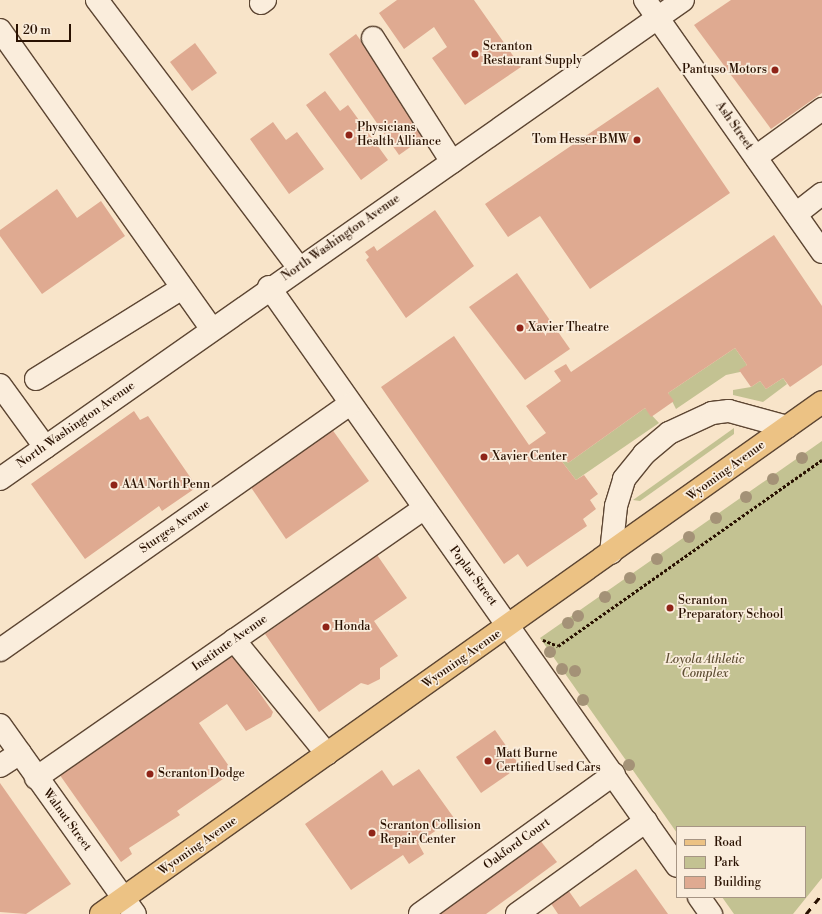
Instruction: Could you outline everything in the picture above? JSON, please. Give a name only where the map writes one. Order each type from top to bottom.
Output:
[{"type":"main road","name":"Wyoming Avenue","points":[[101,914],[129,906],[327,754],[822,402]]},
{"type":"street","points":[[97,0],[298,267]]},
{"type":"street","name":"Ash Street","points":[[645,0],[796,214],[819,240]]},
{"type":"street","name":"North Washington Avenue","points":[[0,479],[269,287],[452,162],[683,0]]},
{"type":"street","points":[[0,30],[211,328]]},
{"type":"street","points":[[373,38],[452,162]]},
{"type":"street","points":[[756,157],[822,109]]},
{"type":"street","points":[[796,214],[822,194]]},
{"type":"street","name":"Poplar Street","points":[[269,287],[423,509],[509,625],[676,865]]},
{"type":"street","points":[[36,379],[182,288]]},
{"type":"street","points":[[3,396],[44,447]]},
{"type":"street","name":"Sturges Avenue","points":[[0,650],[350,404]]},
{"type":"street","points":[[611,552],[616,506],[624,479],[644,454],[669,433],[720,411],[737,412],[787,427]]},
{"type":"street","name":"Institute Avenue","points":[[36,778],[423,509]]},
{"type":"street","points":[[234,640],[327,754]]},
{"type":"street","name":"Walnut Street","points":[[0,725],[36,778],[129,906]]},
{"type":"street","points":[[0,766],[20,753]]},
{"type":"street","name":"Oakford Court","points":[[420,914],[614,774]]},
{"type":"street","points":[[517,914],[646,821]]},
{"type":"street","points":[[700,898],[711,914]]},
{"type":"path","points":[[548,642],[558,646],[822,460]]},
{"type":"green space","points":[[735,348],[747,365],[740,372],[726,375],[676,409],[668,393]]},
{"type":"green space","points":[[783,378],[787,384],[763,402],[733,395],[733,390],[751,387],[760,381],[766,389]]},
{"type":"green space","points":[[645,408],[659,423],[576,480],[560,459],[564,457],[568,463]]},
{"type":"green space","points":[[734,428],[734,434],[640,501],[633,500]]},
{"type":"green space","name":"Loyola Athletic Complex","points":[[822,441],[822,878],[806,898],[806,826],[676,826],[676,832],[540,638]]},
{"type":"green space","name":"Loyola Athletic Complex","points":[[723,898],[806,898],[793,914],[734,914]]},
{"type":"building","name":"Scranton Restaurant Supply","points":[[397,0],[474,0],[521,67],[465,105],[432,58],[447,47],[434,27],[404,49],[379,13]]},
{"type":"building","name":"Pantuso Motors","points":[[731,0],[822,0],[822,93],[771,129],[694,25]]},
{"type":"building","points":[[356,34],[429,134],[399,155],[329,54]]},
{"type":"building","points":[[195,43],[217,73],[192,91],[170,62]]},
{"type":"building","name":"Tom Hesser BMW","points":[[658,87],[730,193],[590,289],[540,216],[508,237],[485,204]]},
{"type":"building","name":"Physicians Health Alliance","points":[[325,91],[340,111],[348,105],[388,160],[361,180],[306,105]]},
{"type":"building","points":[[273,122],[286,140],[297,132],[324,169],[289,194],[250,139]]},
{"type":"building","points":[[57,189],[77,218],[101,201],[125,236],[42,294],[0,236],[0,230]]},
{"type":"building","points":[[435,210],[474,266],[406,318],[366,260],[369,257],[365,252],[374,246],[377,251]]},
{"type":"building","points":[[774,235],[822,306],[822,365],[790,387],[783,378],[766,389],[760,381],[751,387],[739,370],[747,365],[735,348],[668,393],[674,401],[651,417],[645,408],[568,463],[564,457],[560,459],[576,480],[584,475],[598,494],[590,500],[596,509],[583,519],[587,526],[527,567],[518,554],[504,564],[381,387],[454,336],[529,445],[546,433],[526,406],[561,381],[554,371],[566,364],[571,372]]},
{"type":"building","name":"Xavier Theatre","points":[[517,273],[570,349],[525,380],[469,307]]},
{"type":"building","name":"AAA North Penn","points":[[134,411],[140,420],[148,416],[197,487],[162,511],[159,506],[85,559],[31,484]]},
{"type":"building","points":[[329,425],[369,481],[286,539],[248,483]]},
{"type":"building","name":"Honda","points":[[375,552],[407,598],[374,621],[398,656],[380,668],[380,679],[368,685],[361,683],[319,712],[265,634],[346,577],[344,573]]},
{"type":"building","points":[[230,651],[273,712],[271,717],[246,731],[227,704],[199,723],[233,772],[177,811],[180,815],[129,848],[132,854],[121,862],[57,771]]},
{"type":"building","name":"Matt Burne Certified Used Cars","points":[[495,730],[520,766],[481,793],[456,757]]},
{"type":"building","name":"Scranton Collision Repair Center","points":[[419,769],[454,818],[418,843],[424,854],[409,864],[403,855],[351,890],[305,824],[382,770],[393,786]]},
{"type":"building","points":[[0,783],[71,884],[26,914],[0,912]]},
{"type":"building","points":[[536,835],[557,862],[486,914],[428,914]]},
{"type":"building","points":[[636,869],[668,914],[558,914],[548,899],[566,887],[580,907]]},
{"type":"railway","points":[[806,914],[822,894]]},
{"type":"place","name":"Scranton Restaurant Supply","points":[[475,54]]},
{"type":"place","name":"Pantuso Motors","points":[[775,70]]},
{"type":"place","name":"Physicians Health Alliance","points":[[349,135]]},
{"type":"place","name":"Tom Hesser BMW","points":[[637,140]]},
{"type":"place","name":"Xavier Theatre","points":[[520,328]]},
{"type":"place","name":"Xavier Center","points":[[484,457]]},
{"type":"place","name":"AAA North Penn","points":[[114,485]]},
{"type":"place","name":"Scranton Preparatory School","points":[[670,608]]},
{"type":"place","name":"Honda","points":[[326,627]]},
{"type":"place","name":"Matt Burne Certified Used Cars","points":[[488,761]]},
{"type":"place","name":"Scranton Dodge","points":[[150,774]]},
{"type":"place","name":"Scranton Collision Repair Center","points":[[372,833]]}]
